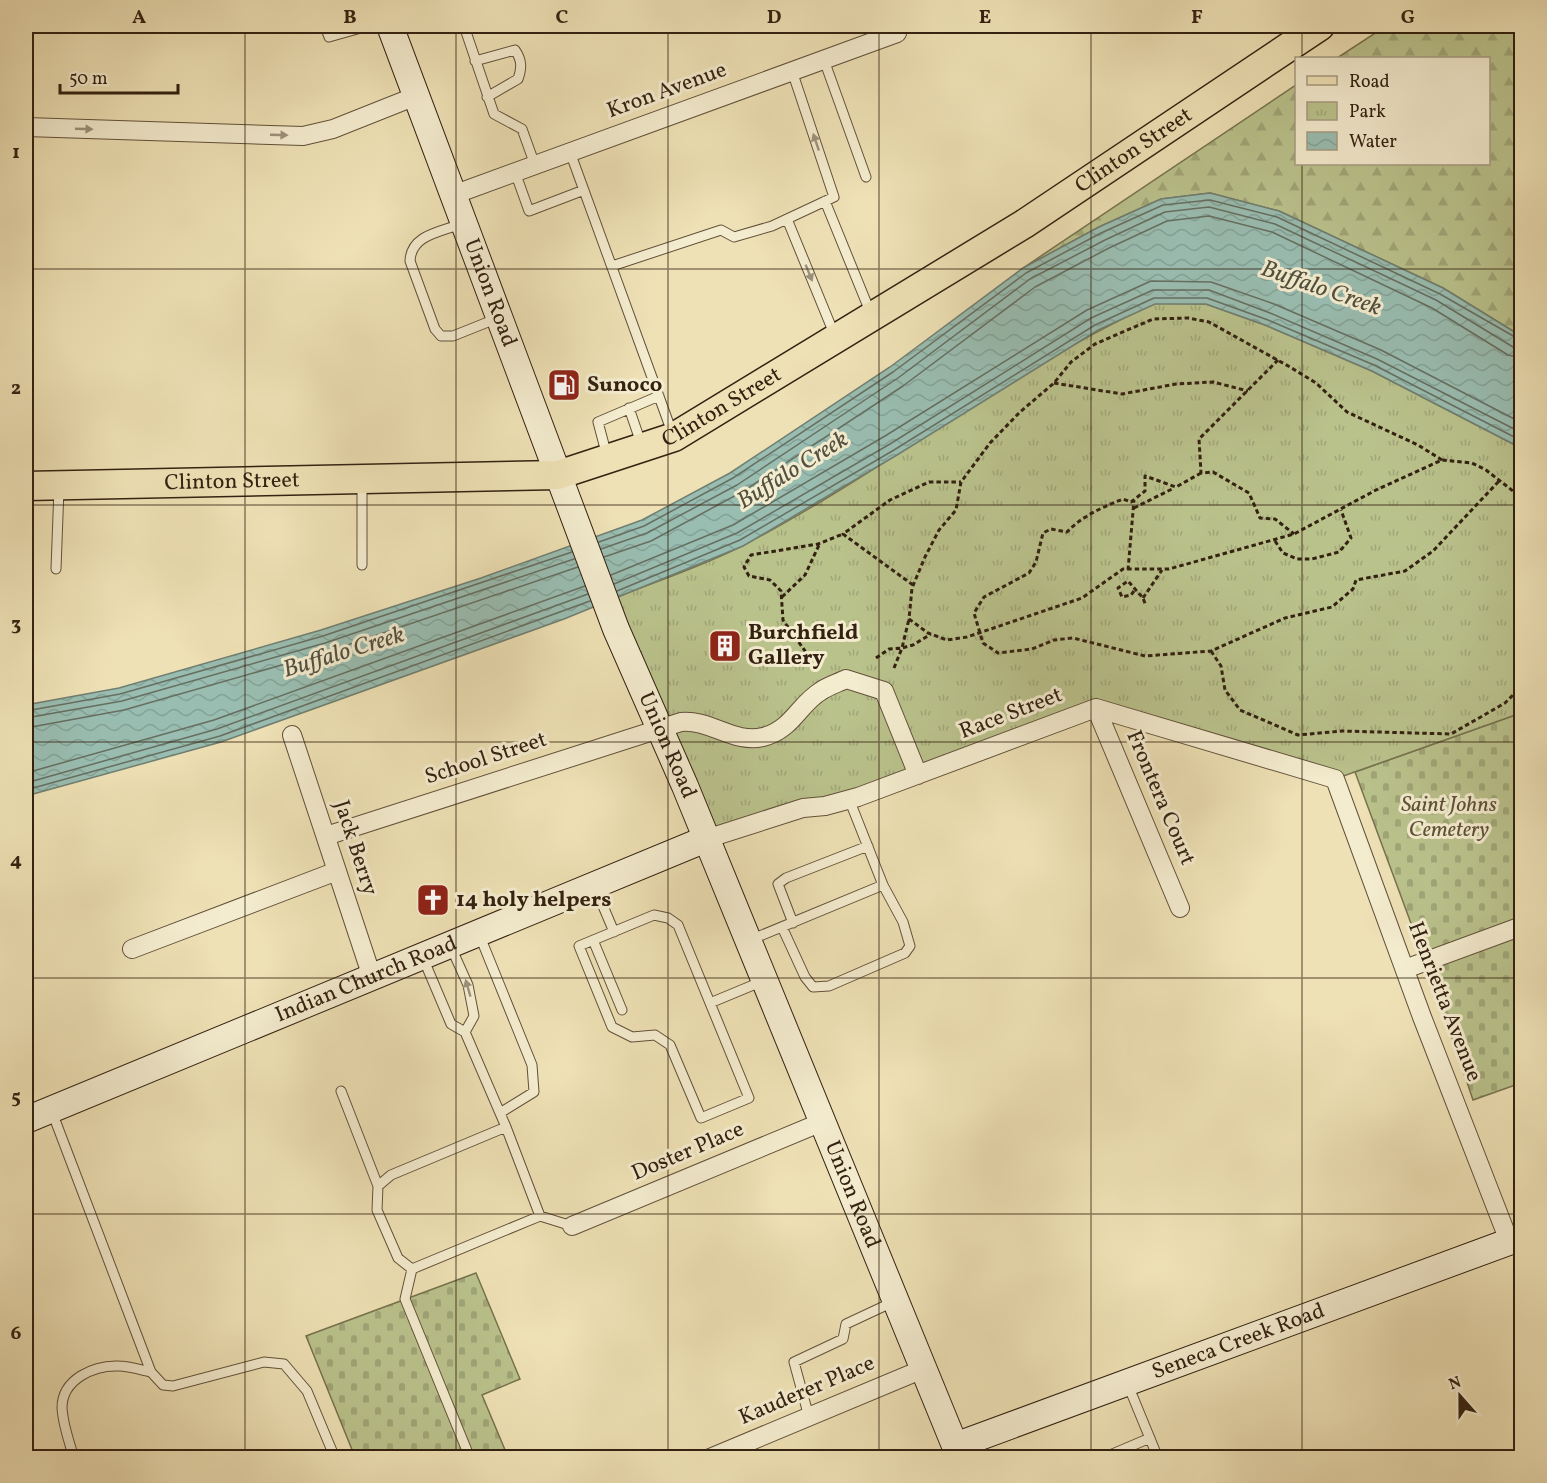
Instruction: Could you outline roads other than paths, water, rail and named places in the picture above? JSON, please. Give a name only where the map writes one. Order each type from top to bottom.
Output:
[{"type":"main road","name":"Union Road","points":[[390,26],[616,628],[660,728],[958,1452]]},
{"type":"main road","name":"Clinton Street","points":[[26,486],[558,475],[674,436],[1024,224],[1320,26]]},
{"type":"main road","name":"Indian Church Road","points":[[26,1120],[706,839]]},
{"type":"main road","name":"Seneca Creek Road","points":[[958,1452],[1128,1382],[1515,1239]]},
{"type":"street","name":"Kron Avenue","points":[[453,195],[897,33]]},
{"type":"street","points":[[26,127],[303,136],[333,129],[416,96]]},
{"type":"street","name":"School Street","points":[[326,836],[660,728],[691,721],[730,735],[762,737],[791,722],[819,691],[846,679],[884,691],[918,775]]},
{"type":"street","name":"Race Street","points":[[706,839],[803,808],[825,806],[849,799],[1096,708],[1335,779]]},
{"type":"street","name":"Frontera Court","points":[[1096,708],[1180,908]]},
{"type":"street","name":"Jack Berry","points":[[292,735],[372,977]]},
{"type":"street","name":"Henrietta Avenue","points":[[1335,779],[1405,969],[1515,1239]]},
{"type":"street","points":[[132,949],[338,871]]},
{"type":"street","points":[[1405,969],[1521,926]]},
{"type":"street","name":"Doster Place","points":[[572,1226],[822,1122]]},
{"type":"street","name":"Kauderer Place","points":[[710,1458],[923,1369]]},
{"type":"lane","points":[[325,26],[328,37],[368,26]]},
{"type":"lane","points":[[464,26],[494,114],[522,129],[535,165]]},
{"type":"lane","points":[[475,61],[515,50],[519,55],[522,70],[518,79],[487,97]]},
{"type":"lane","points":[[824,60],[866,177]]},
{"type":"lane","points":[[792,71],[830,199],[872,316]]},
{"type":"lane","points":[[570,152],[674,436]]},
{"type":"lane","points":[[515,172],[529,212],[584,190]]},
{"type":"lane","points":[[612,266],[721,230],[734,237],[787,219],[830,199]]},
{"type":"lane","points":[[787,219],[836,338]]},
{"type":"lane","points":[[463,223],[418,240],[411,252],[410,261],[431,319],[441,336],[453,336],[498,318]]},
{"type":"lane","points":[[608,458],[598,422],[659,396]]},
{"type":"lane","points":[[629,408],[643,447]]},
{"type":"lane","points":[[362,479],[362,566]]},
{"type":"lane","points":[[56,569],[59,486]]},
{"type":"lane","points":[[782,927],[805,977],[813,987],[829,986],[905,953],[910,946],[903,922],[883,885],[849,799]]},
{"type":"lane","points":[[793,923],[778,884],[786,878],[868,846]]},
{"type":"lane","points":[[594,885],[614,932]]},
{"type":"lane","points":[[748,941],[883,885]]},
{"type":"lane","points":[[654,915],[668,918],[678,925],[749,1098],[701,1118],[670,1045],[655,1035],[632,1037],[612,1027],[579,946],[614,932],[654,915]]},
{"type":"lane","points":[[478,932],[532,1065],[534,1092],[500,1113]]},
{"type":"lane","points":[[594,940],[622,1010]]},
{"type":"lane","points":[[450,944],[468,985],[474,1016],[465,1032]]},
{"type":"lane","points":[[422,956],[451,1024],[465,1032],[506,1127],[540,1216]]},
{"type":"lane","points":[[710,1003],[764,981]]},
{"type":"lane","points":[[341,1091],[378,1186],[377,1210],[398,1258],[412,1269]]},
{"type":"lane","points":[[51,1110],[151,1372],[163,1384],[173,1386],[264,1362],[284,1364],[307,1391],[335,1458]]},
{"type":"lane","points":[[378,1186],[391,1175],[506,1127]]},
{"type":"lane","points":[[412,1269],[540,1216],[572,1226]]},
{"type":"lane","points":[[412,1269],[405,1299],[470,1458]]},
{"type":"lane","points":[[809,1417],[794,1362],[843,1339],[846,1324],[895,1301]]},
{"type":"lane","points":[[74,1458],[64,1428],[62,1405],[66,1389],[74,1379],[94,1370],[118,1366],[151,1372]]},
{"type":"lane","points":[[1128,1382],[1158,1458]]},
{"type":"lane","points":[[1103,1458],[1150,1438]]},
{"type":"water","name":"Buffalo Creek","points":[[1210,193],[1279,211],[1443,288],[1521,336],[1521,448],[1372,371],[1265,325],[1206,304],[1155,304],[1098,330],[897,455],[743,546],[564,619],[221,742],[26,796],[26,705],[119,688],[321,630],[481,578],[642,520],[730,473],[890,367],[1023,268],[1099,227],[1161,199]]},
{"type":"place","name":"Sunoco","points":[[564,385]]},
{"type":"place","name":"Burchfield Gallery","points":[[725,646]]},
{"type":"place","name":"14 holy helpers","points":[[433,900]]},
{"type":"park label","name":"Saint Johns Cemetery","points":[[1449,818]]}]
